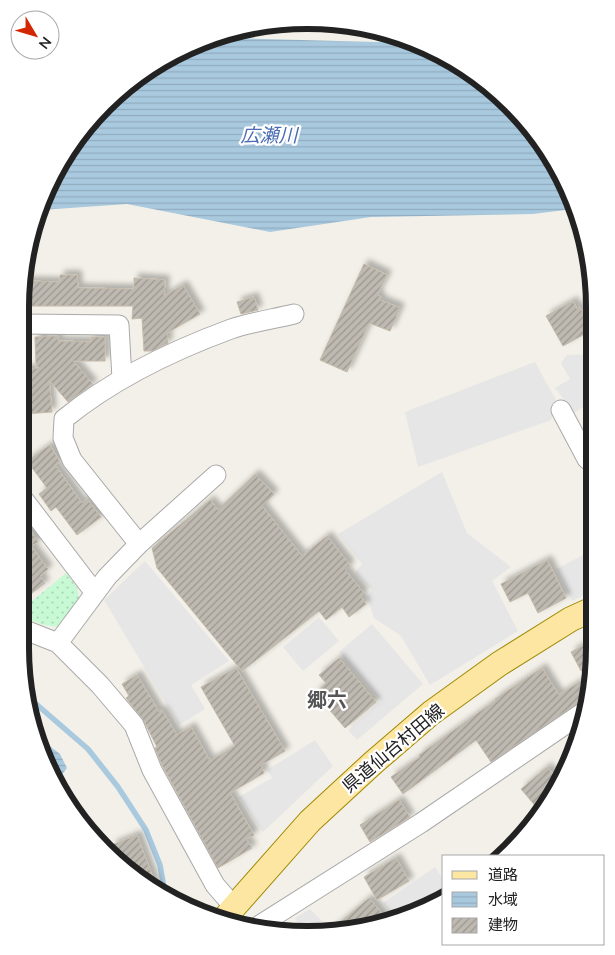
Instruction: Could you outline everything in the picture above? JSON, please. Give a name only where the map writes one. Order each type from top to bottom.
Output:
[{"type":"main road","name":"県道仙台村田線","points":[[228,914],[310,821],[431,713],[499,664],[571,619],[586,612]]},
{"type":"street","points":[[139,544],[72,460],[63,438],[64,420],[79,407],[156,360],[233,329],[294,314]]},
{"type":"street","points":[[29,324],[119,325],[122,379]]},
{"type":"street","points":[[561,410],[586,457]]},
{"type":"street","points":[[58,643],[107,577],[139,544],[216,475]]},
{"type":"street","points":[[29,506],[95,593]]},
{"type":"street","points":[[29,632],[58,643],[100,685],[134,725],[152,770],[215,885],[228,914]]},
{"type":"street","points":[[263,923],[421,823],[578,717]]},
{"type":"green space","points":[[66,573],[77,587],[80,604],[65,626],[52,626],[29,619],[29,604]]},
{"type":"shaded area","points":[[586,354],[586,405],[574,413],[555,388],[570,379],[561,363],[567,355]]},
{"type":"shaded area","points":[[535,362],[556,400],[551,420],[418,467],[405,412]]},
{"type":"shaded area","points":[[442,472],[467,533],[511,567],[492,581],[518,631],[430,685],[401,636],[374,618],[367,597],[372,590],[355,573],[362,564],[338,534]]},
{"type":"shaded area","points":[[586,554],[586,594],[572,601],[556,569]]},
{"type":"shaded area","points":[[145,561],[229,661],[191,685],[205,709],[179,725],[104,600]]},
{"type":"shaded area","points":[[319,617],[339,641],[303,671],[283,647]]},
{"type":"shaded area","points":[[372,624],[423,684],[357,740],[348,730],[381,701],[339,652]]},
{"type":"shaded area","points":[[315,740],[333,766],[263,832],[239,797],[272,778],[267,770]]},
{"type":"shaded area","points":[[435,867],[442,878],[442,892],[431,898],[391,913],[383,903]]},
{"type":"shaded area","points":[[310,909],[327,926],[300,926],[295,918]]},
{"type":"water","name":"広瀬川","points":[[234,38],[393,42],[431,57],[477,86],[505,110],[529,138],[549,168],[558,184],[568,210],[533,214],[371,217],[270,232],[127,204],[47,210],[57,184],[66,168],[86,138],[110,110],[138,86],[168,66],[184,57]]},
{"type":"water","points":[[46,743],[60,754],[67,768],[61,776],[57,771]]},
{"type":"building","points":[[364,264],[387,275],[377,295],[381,297],[380,300],[400,308],[390,331],[369,323],[347,372],[320,360]]},
{"type":"building","points":[[60,275],[77,275],[78,288],[134,289],[134,278],[165,280],[164,296],[183,285],[200,314],[167,333],[168,343],[152,351],[144,351],[142,318],[132,319],[133,306],[29,306],[30,281],[60,282]]},
{"type":"building","points":[[254,297],[258,310],[241,314],[237,302]]},
{"type":"building","points":[[573,301],[577,309],[580,307],[586,318],[586,333],[563,346],[546,316]]},
{"type":"building","points":[[58,336],[58,341],[91,342],[91,337],[105,337],[105,361],[73,361],[93,384],[68,402],[49,380],[52,412],[29,414],[29,369],[39,368],[36,364],[35,337]]},
{"type":"building","points":[[50,445],[60,462],[55,465],[82,503],[87,499],[101,517],[77,535],[56,507],[51,511],[39,494],[47,488],[29,464],[29,460]]},
{"type":"building","points":[[255,474],[274,494],[262,506],[302,556],[327,536],[350,565],[345,570],[364,593],[360,596],[366,604],[349,617],[342,607],[326,620],[319,611],[242,671],[157,568],[152,548],[210,500],[218,510]]},
{"type":"building","points":[[29,529],[38,542],[31,546],[48,569],[40,576],[45,583],[31,594],[29,591]]},
{"type":"building","points":[[547,560],[566,598],[538,613],[528,593],[510,602],[501,584]]},
{"type":"building","points":[[586,644],[586,669],[581,671],[571,652]]},
{"type":"building","points":[[339,658],[376,702],[345,728],[315,693],[326,683],[319,675]]},
{"type":"building","points":[[236,668],[285,751],[261,765],[264,773],[230,793],[254,835],[246,839],[252,848],[218,868],[162,765],[155,748],[157,747],[144,721],[126,698],[129,696],[122,684],[137,675],[159,712],[162,710],[177,735],[191,727],[210,761],[235,746],[201,687]]},
{"type":"building","points":[[542,668],[559,695],[581,681],[584,685],[581,701],[491,762],[476,740],[403,794],[391,777],[495,699]]},
{"type":"building","points":[[547,767],[555,776],[536,807],[521,789]]},
{"type":"building","points":[[399,800],[410,817],[370,842],[360,825]]},
{"type":"building","points":[[137,835],[153,879],[138,869],[112,845]]},
{"type":"building","points":[[396,858],[409,881],[377,900],[364,877]]},
{"type":"building","points":[[369,898],[384,916],[362,921],[337,925]]},
{"type":"waterway","points":[[34,702],[88,749],[118,787],[146,830],[160,865],[164,886]]},
{"type":"district","name":"郷六","points":[[327,699]]}]
